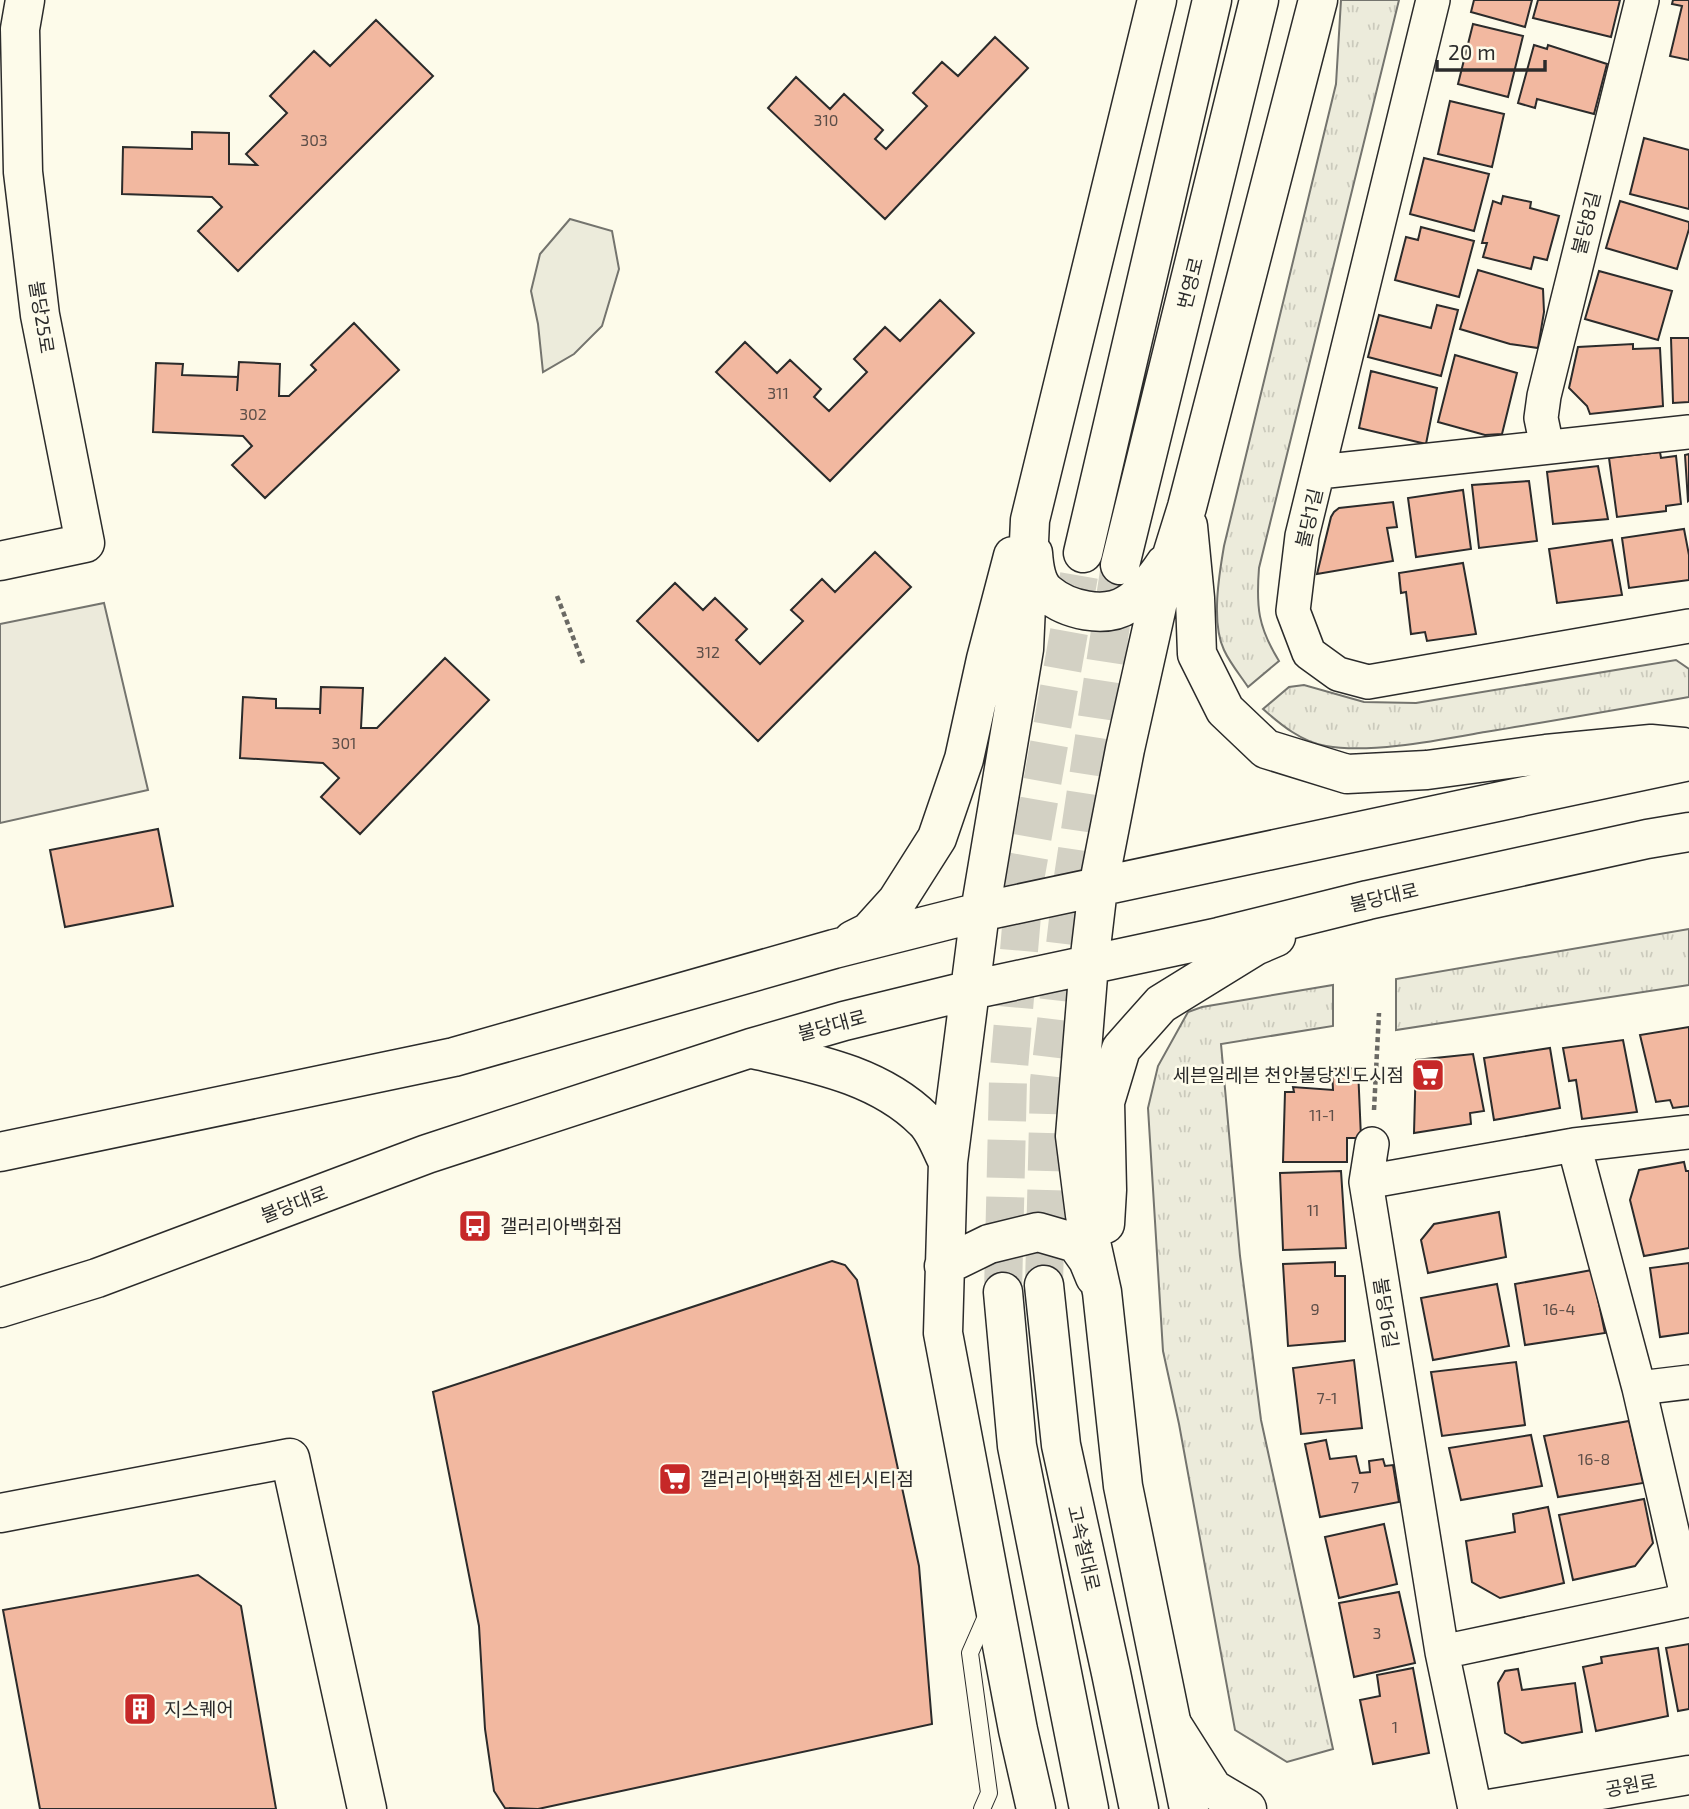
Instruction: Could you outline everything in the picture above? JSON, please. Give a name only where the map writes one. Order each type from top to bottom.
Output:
[{"type":"main road","name":"불당25로","points":[[0,561],[86,543],[40,315],[23,172],[20,29],[25,0]]},
{"type":"main road","points":[[1036,1809],[1018,1730],[943,1333],[948,1162],[980,912],[1024,649],[1030,520],[1157,0]]},
{"type":"main road","points":[[1083,553],[1212,0]]},
{"type":"main road","name":"번영로","points":[[1120,565],[1259,0]]},
{"type":"main road","points":[[1189,1809],[1123,1486],[1102,1292],[1085,1215],[1075,1136],[1098,888],[1125,749],[1171,555],[1187,507],[1318,0]]},
{"type":"main road","points":[[1187,507],[1197,654],[1225,710],[1266,749],[1347,774],[1427,770],[1546,754],[1651,744],[1689,747]]},
{"type":"main road","points":[[1030,520],[1034,572],[1045,592],[1076,609],[1096,612],[1126,605],[1152,583],[1171,555]]},
{"type":"main road","points":[[834,949],[869,932],[897,901],[937,838],[964,759],[1012,558],[1030,520]]},
{"type":"main road","points":[[0,1152],[454,1057],[834,949],[980,912],[1689,761]]},
{"type":"main road","name":"불당대로","points":[[0,1308],[97,1278],[427,1154],[751,1048],[844,1021],[1368,900],[1689,832]]},
{"type":"main road","points":[[1102,1292],[1107,1190],[1105,1102],[1121,1049],[1161,1003],[1255,946],[1368,900]]},
{"type":"main road","points":[[751,1048],[822,1066],[887,1090],[926,1121],[948,1162]]},
{"type":"main road","points":[[944,1266],[989,1244],[1038,1232],[1076,1243],[1088,1259],[1102,1292]]},
{"type":"main road","name":"고속철대로","points":[[1044,1285],[1061,1445],[1139,1809]]},
{"type":"main road","points":[[1003,1292],[1017,1446],[1089,1809]]},
{"type":"main road","points":[[0,1513],[290,1458],[367,1809]]},
{"type":"main road","points":[[1171,1724],[1213,1789],[1247,1809]]},
{"type":"main road","points":[[1015,1809],[1018,1798],[1018,1730]]},
{"type":"main road","name":"공원로","points":[[1489,1809],[1689,1774]]},
{"type":"street","name":"불당1길","points":[[1433,0],[1302,536],[1293,611],[1309,653],[1338,674],[1368,682],[1689,626]]},
{"type":"street","name":"불당8길","points":[[1547,447],[1541,418],[1544,396],[1642,0]]},
{"type":"street","points":[[1319,472],[1689,432]]},
{"type":"street","points":[[1366,1182],[1574,1145],[1689,1132]]},
{"type":"street","name":"불당16길","points":[[1372,1144],[1366,1182],[1442,1652],[1475,1809]]},
{"type":"street","points":[[1442,1652],[1688,1600],[1639,1388],[1574,1145]]},
{"type":"street","points":[[1639,1388],[1689,1382]]},
{"type":"lane","points":[[982,1809],[989,1793],[970,1653],[993,1600]]},
{"type":"path","points":[[557,596],[583,663]]},
{"type":"path","points":[[1372,1144],[1380,1013]]},
{"type":"green space","points":[[1341,0],[1399,0],[1259,568],[1260,616],[1267,638],[1279,661],[1248,687],[1229,660],[1220,639],[1217,599],[1220,571],[1336,84]]},
{"type":"green space","points":[[570,219],[612,231],[619,269],[602,326],[574,354],[543,372],[531,291],[540,254]]},
{"type":"green space","points":[[1676,660],[1689,669],[1689,697],[1405,745],[1344,748],[1317,744],[1292,732],[1263,709],[1289,687],[1304,685],[1364,702],[1416,703]]},
{"type":"green space","points":[[1689,929],[1689,985],[1396,1030],[1396,979]]},
{"type":"green space","points":[[1333,985],[1333,1026],[1221,1044],[1240,1256],[1261,1420],[1333,1749],[1287,1762],[1235,1730],[1163,1351],[1148,1108],[1158,1066],[1188,1012],[1202,1007]]},
{"type":"shaded area","points":[[104,603],[148,790],[0,823],[0,624]]},
{"type":"building","points":[[1474,0],[1532,0],[1525,27],[1471,12]]},
{"type":"building","points":[[1538,0],[1620,0],[1611,37],[1533,18]]},
{"type":"building","points":[[1673,0],[1689,0],[1689,60],[1670,56],[1682,6],[1672,4]]},
{"type":"building","points":[[376,20],[433,76],[238,271],[198,231],[222,207],[212,197],[122,194],[123,147],[192,149],[192,132],[229,133],[229,164],[257,165],[246,154],[287,113],[270,96],[314,51],[330,66]]},
{"type":"building","points":[[1473,24],[1523,36],[1508,97],[1458,84]]},
{"type":"building","points":[[995,37],[1028,68],[885,219],[768,108],[796,77],[830,109],[844,94],[883,130],[875,139],[886,149],[927,106],[913,93],[942,62],[958,76]]},
{"type":"building","points":[[1534,45],[1547,49],[1548,45],[1607,64],[1594,114],[1537,99],[1535,108],[1518,103]]},
{"type":"building","points":[[1450,101],[1504,114],[1492,167],[1438,154]]},
{"type":"building","points":[[1644,138],[1689,150],[1689,209],[1630,194]]},
{"type":"building","points":[[1424,158],[1489,174],[1474,231],[1410,214]]},
{"type":"building","points":[[1503,196],[1531,202],[1530,208],[1559,216],[1547,260],[1534,257],[1531,269],[1483,257],[1487,243],[1482,243],[1493,201],[1501,204]]},
{"type":"building","points":[[1620,201],[1689,222],[1677,269],[1606,248]]},
{"type":"building","points":[[1421,227],[1474,241],[1459,297],[1395,280],[1406,237],[1418,240]]},
{"type":"building","points":[[1478,270],[1543,289],[1544,312],[1538,348],[1510,344],[1460,329]]},
{"type":"building","points":[[1599,271],[1672,291],[1658,340],[1585,319]]},
{"type":"building","points":[[940,300],[974,333],[830,481],[716,372],[745,342],[777,373],[790,360],[821,389],[814,397],[829,411],[867,372],[854,359],[885,327],[900,341]]},
{"type":"building","points":[[1437,305],[1458,310],[1441,376],[1368,357],[1379,315],[1431,328]]},
{"type":"building","points":[[354,323],[399,370],[265,498],[232,465],[252,446],[243,436],[153,432],[156,363],[183,364],[182,375],[238,377],[239,362],[280,364],[279,396],[289,396],[316,370],[311,365]]},
{"type":"building","points":[[1671,338],[1689,338],[1689,402],[1673,403]]},
{"type":"building","points":[[1633,344],[1633,349],[1660,348],[1663,406],[1590,414],[1587,406],[1569,388],[1578,347]]},
{"type":"building","points":[[1455,355],[1517,373],[1502,434],[1485,435],[1438,422]]},
{"type":"building","points":[[1371,371],[1437,388],[1426,444],[1359,428]]},
{"type":"building","points":[[1660,452],[1661,458],[1676,456],[1681,504],[1666,506],[1666,511],[1617,517],[1609,458]]},
{"type":"building","points":[[1689,454],[1689,500],[1688,501],[1685,455]]},
{"type":"building","points":[[1598,466],[1608,519],[1553,524],[1547,472]]},
{"type":"building","points":[[1529,481],[1537,541],[1479,548],[1472,485]]},
{"type":"building","points":[[1463,490],[1471,549],[1416,557],[1408,498]]},
{"type":"building","points":[[1393,502],[1397,527],[1387,528],[1393,561],[1317,574],[1334,512],[1339,508]]},
{"type":"building","points":[[1684,529],[1689,555],[1689,580],[1629,588],[1622,538]]},
{"type":"building","points":[[1612,540],[1622,595],[1557,603],[1549,549]]},
{"type":"building","points":[[875,552],[911,587],[758,741],[637,621],[675,583],[703,610],[715,598],[747,629],[736,640],[760,664],[803,621],[791,610],[822,579],[835,592]]},
{"type":"building","points":[[1463,563],[1476,634],[1427,641],[1425,632],[1411,634],[1406,592],[1401,593],[1399,573]]},
{"type":"building","points":[[445,658],[489,700],[360,834],[321,797],[339,778],[323,763],[240,758],[243,697],[276,699],[276,708],[320,709],[320,714],[321,687],[363,688],[361,728],[377,728]]},
{"type":"building","points":[[158,829],[173,906],[65,927],[50,850]]},
{"type":"building","points":[[1689,1027],[1689,1106],[1673,1108],[1670,1100],[1656,1102],[1640,1035]]},
{"type":"building","points":[[1623,1040],[1637,1112],[1582,1119],[1576,1080],[1569,1081],[1563,1048]]},
{"type":"building","points":[[1550,1048],[1560,1108],[1494,1120],[1484,1058]]},
{"type":"building","points":[[1473,1054],[1484,1111],[1470,1113],[1471,1124],[1414,1133],[1416,1060]]},
{"type":"building","points":[[1358,1068],[1361,1138],[1347,1138],[1347,1162],[1283,1162],[1285,1092],[1294,1092],[1293,1087],[1333,1090],[1332,1069]]},
{"type":"building","points":[[1684,1162],[1686,1171],[1689,1171],[1689,1248],[1644,1256],[1630,1200],[1639,1170]]},
{"type":"building","points":[[1341,1171],[1346,1248],[1283,1250],[1280,1173]]},
{"type":"building","points":[[1499,1212],[1506,1257],[1428,1273],[1421,1240],[1434,1224]]},
{"type":"building","name":"갤러리아백화점 센터시티점","points":[[832,1261],[845,1265],[857,1280],[919,1566],[932,1724],[538,1809],[505,1808],[494,1791],[485,1729],[479,1626],[433,1392]]},
{"type":"building","points":[[1335,1262],[1335,1276],[1345,1276],[1345,1341],[1288,1346],[1283,1264]]},
{"type":"building","points":[[1689,1263],[1689,1333],[1660,1337],[1650,1268]]},
{"type":"building","points":[[1592,1270],[1605,1333],[1525,1345],[1515,1284]]},
{"type":"building","points":[[1497,1284],[1509,1346],[1433,1360],[1421,1298]]},
{"type":"building","points":[[1354,1360],[1362,1428],[1301,1434],[1293,1368]]},
{"type":"building","points":[[1516,1362],[1525,1425],[1442,1436],[1431,1372]]},
{"type":"building","points":[[1629,1421],[1643,1483],[1558,1497],[1544,1436]]},
{"type":"building","points":[[1531,1435],[1542,1486],[1461,1500],[1449,1448]]},
{"type":"building","points":[[1326,1440],[1330,1459],[1356,1456],[1360,1473],[1370,1472],[1369,1461],[1383,1459],[1385,1466],[1393,1465],[1399,1502],[1320,1517],[1305,1444]]},
{"type":"building","points":[[1644,1499],[1653,1543],[1635,1566],[1573,1580],[1559,1515]]},
{"type":"building","points":[[1548,1507],[1564,1583],[1500,1598],[1472,1582],[1466,1541],[1515,1532],[1513,1514]]},
{"type":"building","points":[[1384,1524],[1397,1584],[1339,1598],[1325,1537]]},
{"type":"building","name":"지스퀘어","points":[[198,1575],[241,1606],[276,1809],[40,1809],[3,1610]]},
{"type":"building","points":[[1399,1592],[1415,1663],[1354,1677],[1339,1603]]},
{"type":"building","points":[[1689,1644],[1689,1709],[1678,1711],[1666,1648]]},
{"type":"building","points":[[1658,1648],[1668,1716],[1596,1731],[1583,1667],[1602,1663],[1601,1657]]},
{"type":"building","points":[[1413,1668],[1429,1753],[1373,1764],[1360,1700],[1380,1696],[1377,1675]]},
{"type":"building","points":[[1518,1669],[1522,1690],[1575,1683],[1582,1732],[1522,1743],[1505,1733],[1498,1683],[1505,1671]]},
{"type":"tunnel","points":[[1003,1292],[1008,1080],[1025,880],[1083,553]]},
{"type":"tunnel","points":[[1044,1285],[1049,1081],[1073,877],[1120,565]]},
{"type":"place","name":"세븐일레븐 천안불당신도시점","points":[[1428,1075]]},
{"type":"place","name":"갤러리아백화점","points":[[475,1226]]},
{"type":"place","name":"갤러리아백화점 센터시티점","points":[[675,1479]]},
{"type":"place","name":"지스퀘어","points":[[140,1709]]}]
